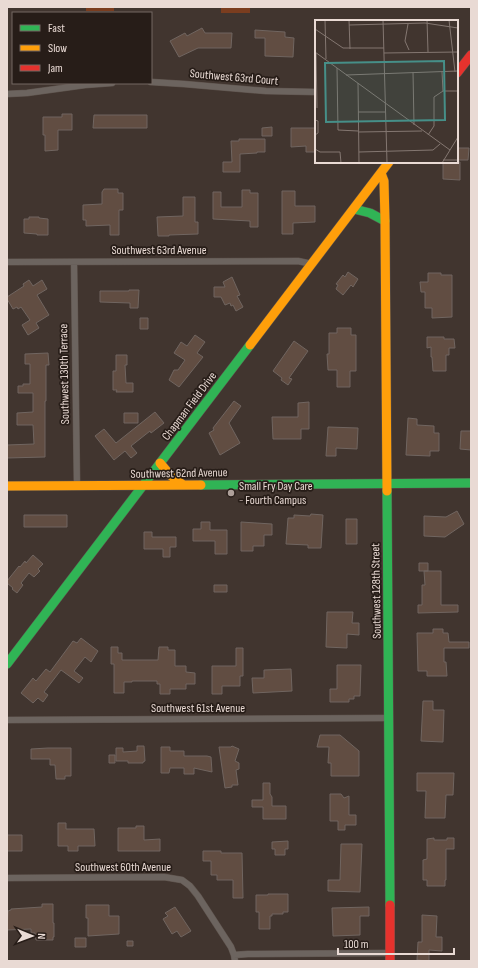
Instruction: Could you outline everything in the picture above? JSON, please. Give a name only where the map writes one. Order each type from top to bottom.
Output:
[{"type":"street","points":[[458,72],[471,55]]},
{"type":"street","name":"Southwest 63rd Court","points":[[152,82],[266,91],[315,92]]},
{"type":"street","points":[[7,94],[101,84]]},
{"type":"street","name":"Chapman Field Drive","points":[[7,664],[388,163]]},
{"type":"street","name":"Southwest 128th Street","points":[[381,173],[384,180],[385,221],[390,957]]},
{"type":"street","points":[[354,209],[373,213],[385,221]]},
{"type":"street","name":"Southwest 63rd Avenue","points":[[7,262],[298,261],[312,264]]},
{"type":"street","name":"Southwest 130th Terrace","points":[[74,262],[77,486]]},
{"type":"street","points":[[160,463],[169,474],[182,484]]},
{"type":"street","name":"Southwest 62nd Avenue","points":[[7,486],[471,482]]},
{"type":"street","name":"Southwest 61st Avenue","points":[[7,720],[389,718]]},
{"type":"street","name":"Southwest 60th Avenue","points":[[7,878],[164,877],[182,880],[190,886],[198,896],[226,939],[235,958],[248,954],[390,957]]},
{"type":"shaded area","points":[[86,7],[114,7],[114,11],[86,11]]},
{"type":"shaded area","points":[[221,7],[250,7],[250,13],[221,13]]},
{"type":"building","points":[[202,28],[205,33],[232,33],[231,48],[198,48],[179,57],[170,41],[185,33],[187,36]]},
{"type":"building","points":[[255,30],[285,32],[285,37],[294,38],[293,57],[265,56],[265,38],[255,38]]},
{"type":"building","points":[[62,114],[72,114],[72,130],[58,130],[58,150],[45,151],[43,117],[62,117]]},
{"type":"building","points":[[94,115],[147,115],[147,128],[93,128]]},
{"type":"building","points":[[272,127],[272,136],[262,136],[262,128]]},
{"type":"building","points":[[291,128],[315,128],[315,152],[306,152],[306,146],[291,147]]},
{"type":"building","points":[[239,139],[265,139],[265,152],[240,154],[240,172],[223,172],[223,162],[232,162],[231,141],[239,141]]},
{"type":"building","points":[[458,148],[469,148],[468,160],[458,160]]},
{"type":"building","points":[[460,162],[460,180],[443,179],[443,163]]},
{"type":"building","points":[[104,189],[118,189],[118,193],[123,193],[123,210],[119,210],[119,235],[110,235],[110,225],[86,226],[86,220],[83,220],[83,205],[102,204],[102,192]]},
{"type":"building","points":[[242,190],[250,190],[250,193],[258,193],[258,227],[250,227],[250,221],[213,219],[213,192],[221,192],[221,207],[242,207]]},
{"type":"building","points":[[282,191],[295,191],[295,206],[315,206],[315,222],[293,223],[293,234],[282,234]]},
{"type":"building","points":[[183,197],[195,197],[195,222],[198,222],[198,234],[158,236],[157,217],[183,216]]},
{"type":"building","points":[[29,217],[48,219],[48,235],[24,233],[24,219],[29,219]]},
{"type":"building","points":[[348,272],[358,279],[353,287],[351,285],[343,295],[336,289],[338,285],[336,284],[343,275],[345,277]]},
{"type":"building","points":[[428,273],[452,275],[452,317],[432,318],[432,308],[425,308],[425,292],[421,292],[420,282],[428,282]]},
{"type":"building","points":[[232,277],[240,295],[237,296],[243,307],[236,311],[230,303],[225,305],[221,297],[214,297],[214,287],[225,287],[223,282]]},
{"type":"building","points":[[29,280],[33,286],[42,280],[47,289],[37,295],[49,315],[36,323],[39,328],[28,335],[22,325],[30,320],[21,307],[18,309],[17,307],[13,309],[7,297],[24,286],[23,284]]},
{"type":"building","points":[[139,290],[138,308],[130,308],[130,303],[100,302],[100,291]]},
{"type":"building","points":[[140,318],[148,318],[148,329],[140,329]]},
{"type":"building","points":[[337,328],[351,328],[351,335],[356,335],[356,371],[350,371],[350,387],[337,387],[337,370],[328,370],[327,354],[329,354],[329,333],[337,333]]},
{"type":"building","points":[[195,335],[205,342],[197,353],[203,357],[179,387],[169,380],[174,370],[178,370],[185,360],[174,353],[181,342],[187,346]]},
{"type":"building","points":[[427,337],[444,337],[444,339],[454,339],[455,348],[449,348],[449,355],[446,355],[446,371],[433,371],[431,347],[427,348]]},
{"type":"building","points":[[294,341],[308,351],[289,378],[292,379],[288,385],[273,371]]},
{"type":"building","points":[[48,353],[49,365],[46,365],[45,457],[7,458],[7,445],[34,444],[33,425],[17,425],[17,413],[33,412],[33,393],[18,393],[18,386],[30,384],[30,364],[25,364],[25,354]]},
{"type":"building","points":[[116,355],[127,355],[127,365],[125,365],[126,383],[133,383],[133,392],[116,392],[117,390],[113,390],[113,371],[116,371]]},
{"type":"building","points":[[234,401],[241,406],[229,423],[240,443],[220,455],[209,433],[214,430],[213,428]]},
{"type":"building","points":[[309,402],[309,429],[301,429],[301,439],[273,439],[272,417],[298,417],[298,403]]},
{"type":"building","points":[[155,412],[164,423],[151,433],[150,431],[131,446],[137,453],[131,458],[125,451],[114,460],[95,436],[104,429],[116,443]]},
{"type":"building","points":[[124,413],[138,413],[138,423],[124,423]]},
{"type":"building","points":[[408,418],[417,419],[417,425],[434,426],[434,433],[439,433],[439,451],[430,451],[430,456],[406,455]]},
{"type":"building","points":[[328,427],[358,428],[357,449],[336,448],[336,456],[326,456]]},
{"type":"building","points":[[461,431],[471,431],[471,450],[460,449]]},
{"type":"building","points":[[457,511],[464,524],[445,537],[424,536],[424,516],[446,517]]},
{"type":"building","points":[[311,514],[323,515],[321,548],[308,548],[308,545],[286,544],[288,518],[294,518],[294,515],[310,516]]},
{"type":"building","points":[[24,515],[67,515],[67,527],[24,527]]},
{"type":"building","points":[[346,519],[357,519],[357,544],[346,544]]},
{"type":"building","points":[[201,522],[210,522],[210,530],[227,530],[227,554],[215,554],[215,541],[193,541],[193,529],[201,529]]},
{"type":"building","points":[[241,522],[272,524],[272,535],[264,535],[264,546],[253,546],[253,551],[241,551]]},
{"type":"building","points":[[144,532],[152,532],[152,537],[176,537],[176,547],[170,547],[170,557],[163,557],[163,549],[144,549]]},
{"type":"building","points":[[33,555],[43,564],[38,569],[40,571],[34,577],[29,573],[21,583],[23,585],[17,593],[7,583],[7,581],[19,566],[20,567],[25,561],[26,563]]},
{"type":"building","points":[[419,563],[428,563],[428,571],[419,571]]},
{"type":"building","points":[[424,571],[441,571],[441,605],[458,605],[458,612],[418,613],[418,605],[422,605],[422,585],[425,585]]},
{"type":"building","points":[[214,585],[227,585],[227,592],[214,592]]},
{"type":"building","points":[[327,612],[353,612],[352,623],[359,623],[359,635],[347,634],[347,648],[326,647]]},
{"type":"building","points":[[433,629],[443,629],[443,633],[448,633],[449,642],[469,642],[469,648],[444,648],[444,662],[446,662],[447,676],[427,676],[427,671],[418,671],[417,633],[433,633]]},
{"type":"building","points":[[81,638],[98,651],[91,662],[85,657],[74,671],[83,678],[79,683],[61,670],[44,692],[48,695],[43,702],[38,698],[33,703],[21,693],[33,678],[36,681],[46,669],[50,672],[73,641],[77,643]]},
{"type":"building","points":[[111,647],[118,647],[118,653],[122,653],[122,660],[158,660],[159,647],[168,647],[168,650],[175,650],[175,666],[186,666],[186,672],[195,673],[195,684],[186,684],[186,689],[170,689],[170,694],[160,694],[160,684],[157,684],[157,681],[132,681],[124,682],[124,693],[114,693],[114,664],[111,664]]},
{"type":"building","points":[[236,648],[243,648],[243,676],[240,676],[240,686],[222,686],[222,694],[212,694],[212,666],[236,666]]},
{"type":"building","points":[[337,665],[361,665],[360,696],[354,696],[354,699],[349,699],[349,702],[330,702],[330,689],[337,689]]},
{"type":"building","points":[[291,669],[292,691],[253,693],[252,678],[264,678],[264,670]]},
{"type":"building","points":[[423,701],[433,701],[433,710],[444,710],[443,742],[421,741]]},
{"type":"building","points":[[320,735],[340,735],[359,751],[359,776],[331,776],[331,763],[328,763],[329,747],[317,747]]},
{"type":"building","points":[[137,746],[144,746],[145,761],[143,763],[116,761],[116,748],[123,748],[123,752],[137,751]]},
{"type":"building","points":[[232,746],[239,749],[235,761],[239,763],[239,769],[236,770],[238,785],[232,785],[232,787],[225,788],[219,747]]},
{"type":"building","points":[[161,747],[170,747],[170,751],[184,751],[184,756],[211,757],[212,772],[194,768],[194,774],[184,774],[184,768],[170,768],[169,773],[161,773]]},
{"type":"building","points":[[71,748],[71,776],[65,776],[65,779],[56,779],[55,765],[50,765],[50,759],[31,759],[31,749]]},
{"type":"building","points":[[109,755],[115,755],[115,763],[109,763]]},
{"type":"building","points":[[417,773],[454,773],[453,795],[446,795],[445,818],[425,818],[426,791],[417,791]]},
{"type":"building","points":[[263,783],[270,783],[272,806],[286,806],[286,819],[263,819],[263,807],[252,807],[252,800],[263,800]]},
{"type":"building","points":[[330,794],[341,794],[344,798],[349,796],[349,815],[356,815],[356,825],[345,825],[345,830],[338,830],[338,821],[330,821]]},
{"type":"building","points":[[58,823],[66,823],[66,829],[94,829],[95,846],[78,846],[78,851],[68,851],[68,846],[58,846]]},
{"type":"building","points":[[136,826],[144,826],[144,840],[160,839],[160,851],[118,851],[118,828],[136,828]]},
{"type":"building","points":[[7,835],[22,835],[22,851],[7,851]]},
{"type":"building","points":[[434,838],[434,840],[447,840],[447,838],[454,838],[454,849],[446,849],[445,886],[427,886],[427,880],[423,880],[423,860],[427,859],[427,839]]},
{"type":"building","points":[[288,841],[288,849],[285,849],[285,855],[275,855],[275,849],[272,849],[272,842]]},
{"type":"building","points":[[341,844],[362,844],[360,892],[328,891],[328,880],[340,880]]},
{"type":"building","points":[[203,851],[242,853],[243,898],[233,898],[233,880],[217,880],[217,875],[211,875],[211,861],[203,861]]},
{"type":"building","points":[[288,894],[288,912],[283,912],[283,914],[272,914],[272,916],[270,916],[270,929],[259,929],[259,912],[256,912],[256,895]]},
{"type":"building","points":[[42,904],[53,904],[53,940],[36,940],[35,933],[31,933],[31,929],[7,930],[8,911],[11,909],[42,907]]},
{"type":"building","points":[[86,905],[109,905],[109,916],[119,916],[119,934],[88,936]]},
{"type":"building","points":[[175,907],[191,931],[181,937],[177,931],[172,934],[163,919],[168,916],[165,913]]},
{"type":"building","points":[[369,907],[369,916],[360,916],[360,935],[333,936],[332,908]]},
{"type":"building","points":[[422,915],[437,916],[436,937],[442,937],[442,951],[429,950],[429,961],[417,960],[418,942],[422,942]]},
{"type":"building","points":[[75,938],[86,938],[86,947],[75,947]]},
{"type":"building","points":[[127,941],[133,941],[133,946],[127,946]]},
{"type":"traffic: fast","points":[[354,209],[370,213],[385,221]]},
{"type":"traffic: fast","points":[[7,664],[250,345]]},
{"type":"traffic: fast","points":[[201,485],[471,483]]},
{"type":"traffic: fast","points":[[387,491],[390,905]]},
{"type":"traffic: slow","points":[[250,345],[388,163]]},
{"type":"traffic: slow","points":[[381,173],[384,181],[385,221],[387,491]]},
{"type":"traffic: slow","points":[[160,463],[170,475],[182,484]]},
{"type":"traffic: slow","points":[[7,486],[201,485]]},
{"type":"traffic: jam","points":[[458,72],[471,55]]},
{"type":"traffic: jam","points":[[390,905],[390,961]]},
{"type":"place","name":"Small Fry Day Care - Fourth Campus","points":[[231,493]]}]
